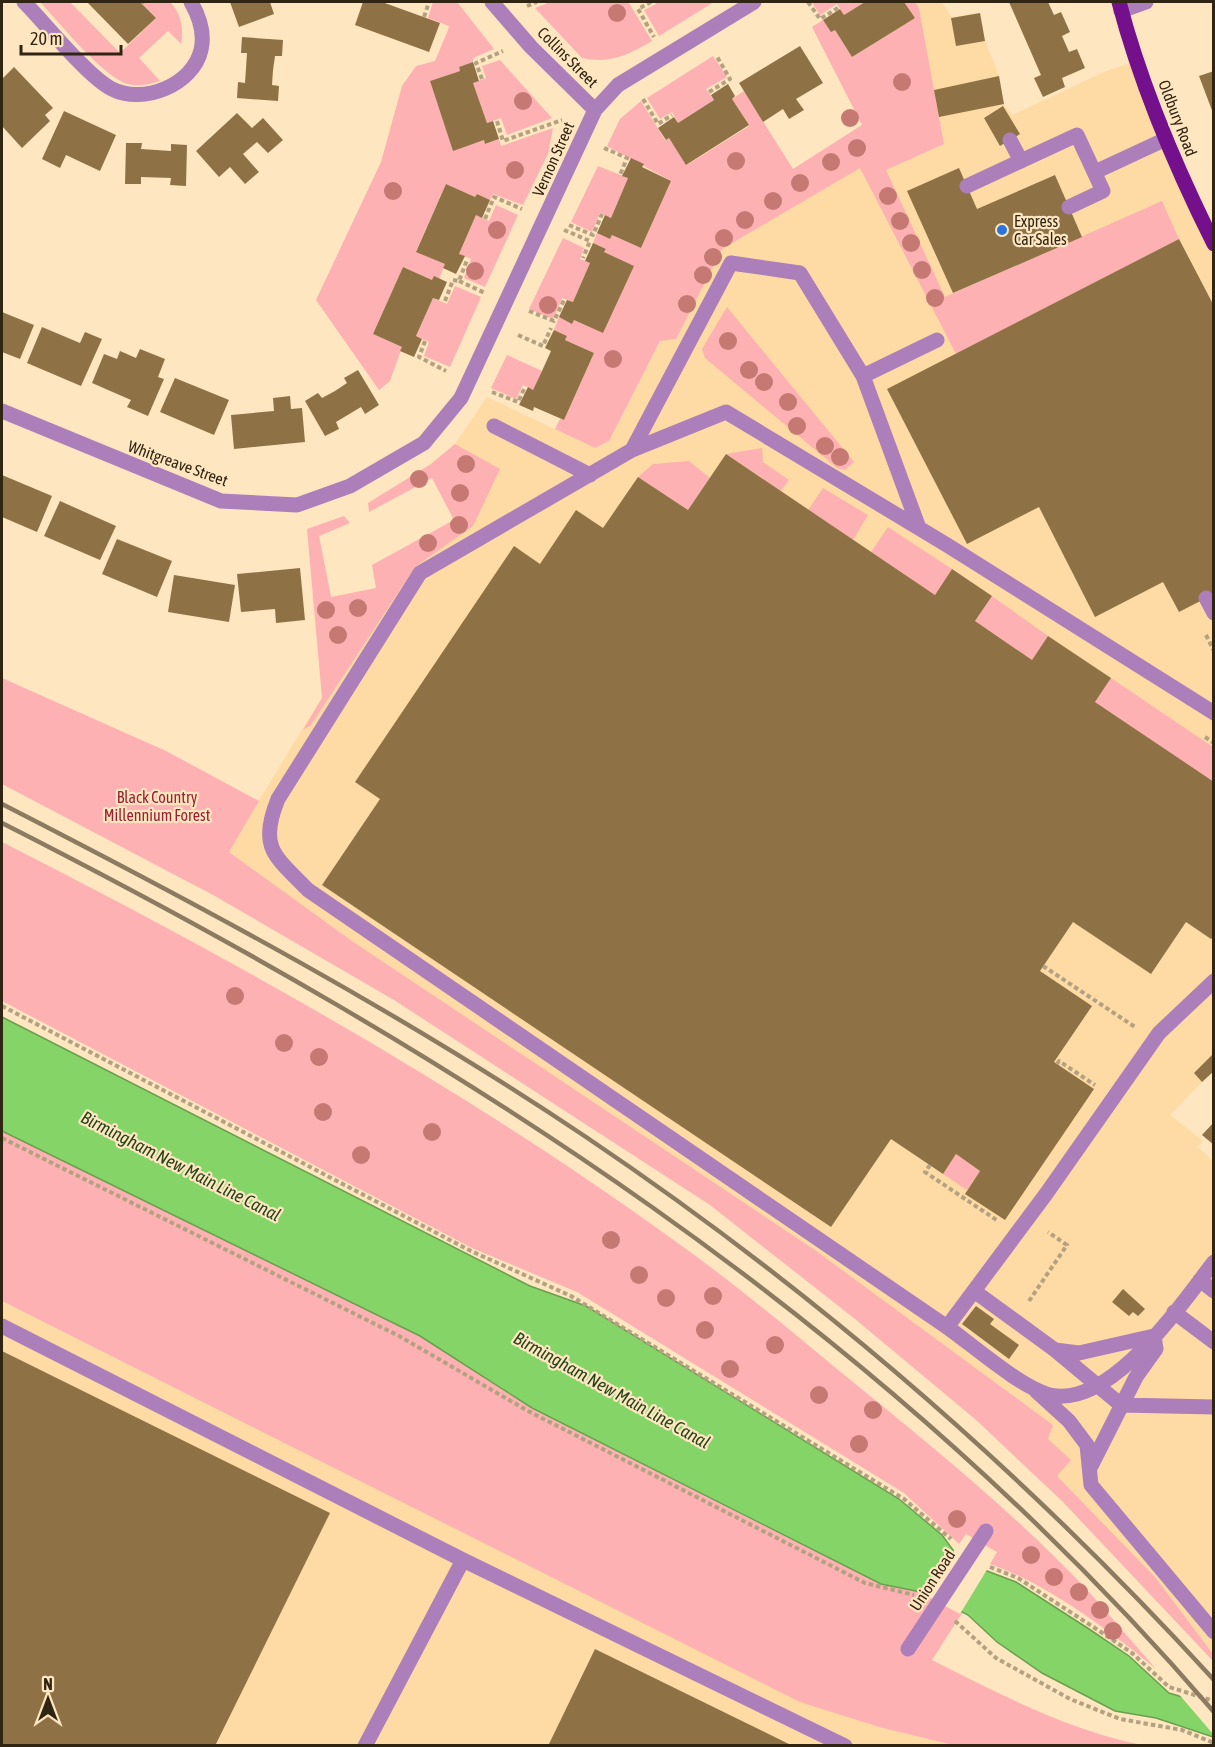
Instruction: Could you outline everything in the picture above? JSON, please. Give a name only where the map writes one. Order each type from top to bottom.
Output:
[{"type":"main road","name":"Oldbury Road","points":[[1120,6],[1166,139],[1214,244]]},
{"type":"street","points":[[24,2],[101,82],[121,93],[142,95],[163,91],[192,68],[197,61],[203,38],[199,19],[191,2]]},
{"type":"street","name":"Collins Street","points":[[492,2],[531,47],[595,110]]},
{"type":"street","name":"Vernon Street","points":[[460,398],[595,110],[618,85],[754,2]]},
{"type":"street","points":[[1120,6],[1146,2]]},
{"type":"street","points":[[967,186],[1077,135],[1103,191],[1069,207]]},
{"type":"street","points":[[1095,172],[1166,139]]},
{"type":"street","points":[[1010,141],[1021,161]]},
{"type":"street","points":[[632,450],[731,263],[801,273],[863,376],[919,528]]},
{"type":"street","points":[[863,376],[937,340]]},
{"type":"street","name":"Whitgreave Street","points":[[2,411],[221,501],[297,505],[350,486],[424,443],[460,398]]},
{"type":"street","points":[[1214,713],[919,528],[726,412],[632,450],[420,573],[278,799],[268,822],[268,841],[275,855],[308,890],[947,1327],[1031,1387],[1069,1421],[1087,1445],[1091,1485],[1214,1632]]},
{"type":"street","points":[[494,426],[590,475]]},
{"type":"street","points":[[1206,598],[1214,613]]},
{"type":"street","points":[[947,1327],[1046,1194],[1160,1033],[1214,981]]},
{"type":"street","points":[[1031,1387],[1050,1395],[1069,1397],[1090,1391],[1098,1386],[1154,1336],[1214,1262]]},
{"type":"street","points":[[1200,1280],[1214,1291]]},
{"type":"street","points":[[974,1291],[1049,1346],[1121,1405],[1214,1407]]},
{"type":"street","points":[[1174,1312],[1214,1342]]},
{"type":"street","points":[[2,1326],[463,1560],[845,1746]]},
{"type":"street","points":[[1049,1346],[1079,1353],[1154,1336]]},
{"type":"street","points":[[1089,1469],[1136,1377],[1156,1349],[1154,1336]]},
{"type":"street","name":"Union Road","points":[[908,1648],[986,1531]]},
{"type":"street","points":[[365,1746],[463,1560]]},
{"type":"path","points":[[424,17],[429,2]]},
{"type":"path","points":[[527,6],[537,2]]},
{"type":"path","points":[[651,2],[638,9],[657,42]]},
{"type":"path","points":[[808,2],[820,19],[838,8]]},
{"type":"path","points":[[709,92],[730,78],[713,50]]},
{"type":"path","points":[[482,79],[476,63],[503,51]]},
{"type":"path","points":[[641,96],[658,124],[672,115]]},
{"type":"path","points":[[497,121],[504,141],[563,120]]},
{"type":"path","points":[[599,146],[627,158],[620,175]]},
{"type":"path","points":[[485,219],[494,197],[528,211]]},
{"type":"path","points":[[563,223],[593,235],[602,214]]},
{"type":"path","points":[[560,229],[590,241],[582,258]]},
{"type":"path","points":[[459,281],[467,260]]},
{"type":"path","points":[[445,301],[453,280],[489,295]]},
{"type":"path","points":[[523,308],[554,321],[564,300]]},
{"type":"path","points":[[512,332],[543,346],[551,328]]},
{"type":"path","points":[[425,342],[419,357],[453,375]]},
{"type":"path","points":[[485,389],[518,402],[525,387]]},
{"type":"path","points":[[1043,966],[1139,1029]]},
{"type":"path","points":[[2,1006],[471,1251],[571,1296],[904,1500],[953,1541]]},
{"type":"path","points":[[1057,1064],[1059,1061],[1099,1088]]},
{"type":"path","points":[[2,1138],[399,1336],[528,1411],[865,1583],[910,1593],[920,1599]]},
{"type":"path","points":[[930,1165],[926,1172],[1005,1225]]},
{"type":"path","points":[[1025,1307],[1067,1245],[1040,1226]]},
{"type":"path","points":[[985,1565],[1018,1578],[1101,1632],[1132,1653],[1169,1687],[1214,1701]]},
{"type":"path","points":[[951,1617],[996,1658],[1070,1699],[1120,1719],[1182,1730],[1214,1743]]},
{"type":"shaded area","points":[[915,2],[942,2],[952,18],[980,13],[985,41],[999,76],[1004,104],[1012,115],[1106,71],[1137,61],[1213,244],[1213,1071],[1170,1115],[1203,1141],[1198,1147],[1213,1161],[1213,1654],[1155,1577],[1057,1476],[1048,1439],[1053,1425],[815,1250],[352,941],[228,851],[404,563],[473,526],[431,464],[455,444],[487,397],[595,448],[609,441],[726,214],[862,125],[886,170],[944,144],[919,8]]},
{"type":"shaded area","points":[[2,1301],[808,1704],[879,1727],[953,1745],[2,1745]]},
{"type":"green space","points":[[40,2],[70,2],[120,53],[156,18],[140,2],[170,2],[181,22],[181,44],[168,31],[139,58],[160,81],[140,85],[128,84],[106,71],[94,60]]},
{"type":"green space","points":[[433,2],[457,2],[494,49],[473,58],[473,62],[459,67],[460,71],[430,81],[453,150],[484,140],[486,144],[499,139],[501,146],[553,128],[548,154],[523,205],[493,194],[490,200],[477,194],[475,197],[446,184],[416,251],[445,264],[439,279],[432,280],[403,267],[373,334],[402,347],[390,381],[379,390],[316,300],[381,162],[402,86],[416,66],[435,61],[448,30],[449,26],[428,18]]},
{"type":"green space","points":[[550,2],[632,2],[629,3],[652,41],[611,59],[582,58],[535,8]]},
{"type":"green space","points":[[655,2],[714,2],[659,36],[644,10],[656,4]]},
{"type":"green space","points":[[812,2],[865,2],[844,15],[837,4],[820,15]]},
{"type":"green space","points":[[904,2],[915,2],[919,8],[944,144],[886,170],[945,297],[1162,201],[1179,239],[956,354],[860,168],[722,249],[676,339],[660,341],[609,441],[595,448],[555,429],[560,419],[564,420],[594,353],[565,340],[567,336],[554,330],[559,317],[572,323],[574,320],[603,332],[633,266],[604,252],[606,249],[593,243],[597,233],[610,239],[612,235],[641,248],[671,181],[607,146],[620,119],[641,101],[665,140],[669,138],[687,165],[749,126],[732,99],[744,91],[793,169],[862,125],[812,27],[823,20],[835,30],[852,57],[914,18]]},
{"type":"green space","points":[[713,56],[727,77],[706,89],[714,100],[678,123],[672,112],[660,119],[647,98]]},
{"type":"green space","points":[[500,60],[552,118],[507,135],[501,118],[487,123],[473,83],[486,78],[482,66]]},
{"type":"green space","points":[[598,166],[628,178],[611,218],[600,213],[592,232],[571,222]]},
{"type":"green space","points":[[496,205],[518,215],[485,287],[464,278],[471,259],[459,254],[476,215],[489,221]]},
{"type":"green space","points":[[563,238],[584,248],[580,259],[590,263],[573,302],[562,298],[553,319],[529,309]]},
{"type":"green space","points":[[455,286],[481,297],[450,367],[424,356],[429,342],[416,336],[433,298],[447,304]]},
{"type":"green space","points":[[727,307],[854,462],[845,470],[837,468],[705,358],[702,349]]},
{"type":"green space","points":[[507,355],[542,371],[533,390],[523,385],[516,399],[491,388]]},
{"type":"green space","points":[[455,444],[500,469],[473,526],[415,567],[311,725],[303,730],[322,698],[307,529],[344,516],[350,523],[319,536],[331,597],[376,588],[372,565],[454,520],[432,478],[369,512],[368,503],[431,464]]},
{"type":"green space","points":[[762,448],[763,462],[789,480],[781,491],[726,454]]},
{"type":"green space","points":[[689,461],[710,478],[688,510],[638,477],[653,464]]},
{"type":"green space","points":[[823,488],[868,515],[853,540],[808,510]]},
{"type":"green space","points":[[888,527],[952,569],[935,595],[871,552]]},
{"type":"green space","points":[[992,596],[1048,636],[1032,660],[975,621]]},
{"type":"green space","name":"Black Country Millennium Forest","points":[[2,678],[166,751],[259,801],[229,852],[352,941],[815,1250],[1053,1425],[1048,1439],[1071,1460],[1057,1476],[1155,1577],[1213,1654],[1213,1661],[1062,1501],[975,1419],[855,1319],[710,1205],[394,1000],[215,896],[2,784]]},
{"type":"green space","points":[[1111,678],[1213,747],[1213,782],[1095,702]]},
{"type":"green space","points":[[2,842],[181,936],[358,1035],[531,1142],[615,1198],[734,1285],[939,1453],[1061,1563],[1156,1669],[1098,1624],[1055,1595],[1011,1572],[990,1564],[997,1552],[966,1534],[959,1544],[904,1493],[577,1292],[472,1248],[2,1001]]},
{"type":"green space","points":[[2,1131],[420,1336],[532,1409],[880,1584],[928,1591],[964,1610],[932,1660],[1034,1710],[1087,1730],[1142,1745],[953,1745],[879,1727],[800,1702],[2,1301]]},
{"type":"green space","points":[[956,1154],[980,1171],[967,1190],[943,1174]]},
{"type":"water","name":"Birmingham New Main Line Canal","points":[[2,1017],[530,1286],[586,1306],[899,1499],[942,1535],[956,1554],[987,1571],[1016,1582],[1089,1629],[1129,1656],[1169,1693],[1213,1706],[1213,1737],[1156,1718],[1115,1711],[1042,1673],[997,1642],[968,1615],[926,1593],[881,1584],[532,1408],[420,1336],[2,1131]]},
{"type":"pier","points":[[956,1548],[988,1568],[960,1614],[925,1595]]},
{"type":"pier","points":[[1177,1692],[1214,1703],[1213,1734]]},
{"type":"building","points":[[87,2],[140,2],[156,18],[128,44]]},
{"type":"building","points":[[230,2],[270,2],[274,14],[239,27]]},
{"type":"building","points":[[363,2],[382,2],[440,23],[429,52],[355,25]]},
{"type":"building","points":[[865,2],[904,2],[915,18],[852,57],[835,30],[831,32],[823,20],[840,9],[844,15]]},
{"type":"building","points":[[1009,2],[1048,2],[1054,15],[1061,12],[1070,32],[1062,36],[1069,52],[1077,49],[1085,68],[1062,78],[1065,87],[1043,97],[1034,78],[1041,75]]},
{"type":"building","points":[[980,13],[985,41],[956,46],[951,18]]},
{"type":"building","points":[[242,37],[283,40],[282,56],[275,56],[273,70],[272,85],[279,86],[278,101],[237,98],[238,82],[245,83],[247,53],[241,53]]},
{"type":"building","points":[[800,46],[823,83],[796,99],[804,110],[789,119],[783,109],[763,122],[739,83]]},
{"type":"building","points":[[473,62],[479,81],[473,83],[487,123],[493,121],[499,139],[485,144],[484,140],[453,151],[430,81],[460,71],[459,67]]},
{"type":"building","points":[[14,67],[53,108],[45,115],[50,121],[22,148],[2,126],[2,79]]},
{"type":"building","points":[[1214,71],[1214,113],[1213,113],[1199,76]]},
{"type":"building","points":[[999,76],[1004,104],[939,117],[934,90]]},
{"type":"building","points":[[728,84],[735,96],[732,99],[749,125],[686,165],[669,138],[666,140],[658,128],[674,117],[678,123],[714,100],[711,95]]},
{"type":"building","points":[[1003,106],[1020,134],[1000,146],[984,118]]},
{"type":"building","points":[[64,111],[116,135],[100,171],[66,155],[60,168],[42,159]]},
{"type":"building","points":[[237,113],[252,128],[263,118],[283,140],[268,153],[257,142],[243,154],[259,172],[245,184],[230,167],[219,177],[196,151]]},
{"type":"building","points":[[126,143],[142,143],[141,149],[171,151],[171,144],[187,145],[186,186],[170,185],[171,178],[141,177],[141,184],[125,184]]},
{"type":"building","points":[[631,158],[644,164],[642,167],[671,181],[641,248],[612,235],[610,239],[597,233],[605,215],[611,218],[628,178],[622,176]]},
{"type":"building","name":"Express Car Sales","points":[[959,168],[977,209],[1055,175],[1082,237],[953,293],[907,191]]},
{"type":"building","points":[[446,184],[475,197],[477,194],[490,200],[482,218],[476,215],[459,254],[465,256],[456,274],[443,268],[445,264],[416,252]]},
{"type":"building","points":[[1179,239],[1214,306],[1214,594],[1179,612],[1163,582],[1095,617],[1039,507],[967,544],[887,389]]},
{"type":"building","points":[[593,243],[606,249],[604,252],[634,266],[603,333],[574,320],[572,324],[559,317],[567,300],[573,302],[590,263],[585,261]]},
{"type":"building","points":[[403,267],[432,280],[434,276],[447,282],[439,300],[433,298],[416,336],[422,339],[414,357],[400,351],[402,347],[373,334]]},
{"type":"building","points":[[2,312],[34,325],[20,359],[2,352]]},
{"type":"building","points":[[42,327],[80,343],[85,332],[102,339],[81,386],[27,363]]},
{"type":"building","points":[[554,330],[567,336],[565,340],[594,353],[564,420],[534,407],[533,411],[519,405],[528,387],[533,390],[542,371],[551,351],[545,348]]},
{"type":"building","points":[[140,349],[165,359],[158,377],[164,379],[148,416],[127,407],[131,400],[92,383],[104,354],[117,359],[120,351],[136,358]]},
{"type":"building","points":[[358,370],[379,405],[365,414],[361,407],[336,422],[339,429],[325,436],[305,401],[318,393],[322,398],[335,391],[347,383],[344,378]]},
{"type":"building","points":[[175,378],[229,400],[214,435],[160,412]]},
{"type":"building","points":[[290,396],[291,409],[302,408],[305,442],[234,449],[231,415],[274,411],[273,398]]},
{"type":"building","points":[[726,454],[935,595],[952,569],[992,596],[975,621],[1032,660],[1048,636],[1111,678],[1095,702],[1214,782],[1214,936],[1211,939],[1186,922],[1151,974],[1073,922],[1040,971],[1092,1006],[1054,1062],[1094,1089],[1005,1220],[965,1194],[980,1171],[956,1154],[943,1174],[891,1139],[831,1227],[322,885],[380,799],[355,782],[514,546],[540,564],[576,510],[603,528],[638,477],[688,510]]},
{"type":"building","points":[[2,475],[52,496],[37,532],[2,517]]},
{"type":"building","points":[[60,501],[116,526],[100,560],[44,536]]},
{"type":"building","points":[[117,539],[172,561],[157,597],[102,574]]},
{"type":"building","points":[[300,568],[305,620],[276,623],[275,609],[241,612],[237,574]]},
{"type":"building","points":[[174,575],[235,585],[229,622],[168,612]]},
{"type":"building","points":[[1214,1053],[1214,1071],[1202,1082],[1194,1073]]},
{"type":"building","points":[[1214,1122],[1214,1145],[1202,1135]]},
{"type":"building","points":[[1123,1289],[1145,1309],[1138,1316],[1133,1312],[1129,1316],[1112,1302]]},
{"type":"building","points":[[976,1306],[994,1319],[990,1324],[1019,1345],[1009,1359],[962,1324]]},
{"type":"building","points":[[2,1351],[330,1513],[215,1746],[2,1746]]},
{"type":"building","points":[[595,1649],[793,1746],[548,1746]]},
{"type":"railway","points":[[2,804],[151,881],[372,1004],[516,1091],[672,1197],[756,1259],[916,1389],[1068,1529],[1214,1680]]},
{"type":"railway","points":[[2,823],[171,911],[336,1004],[497,1103],[653,1207],[803,1320],[947,1441],[1084,1571],[1214,1712]]},
{"type":"place","name":"Express Car Sales","points":[[1002,230]]}]
